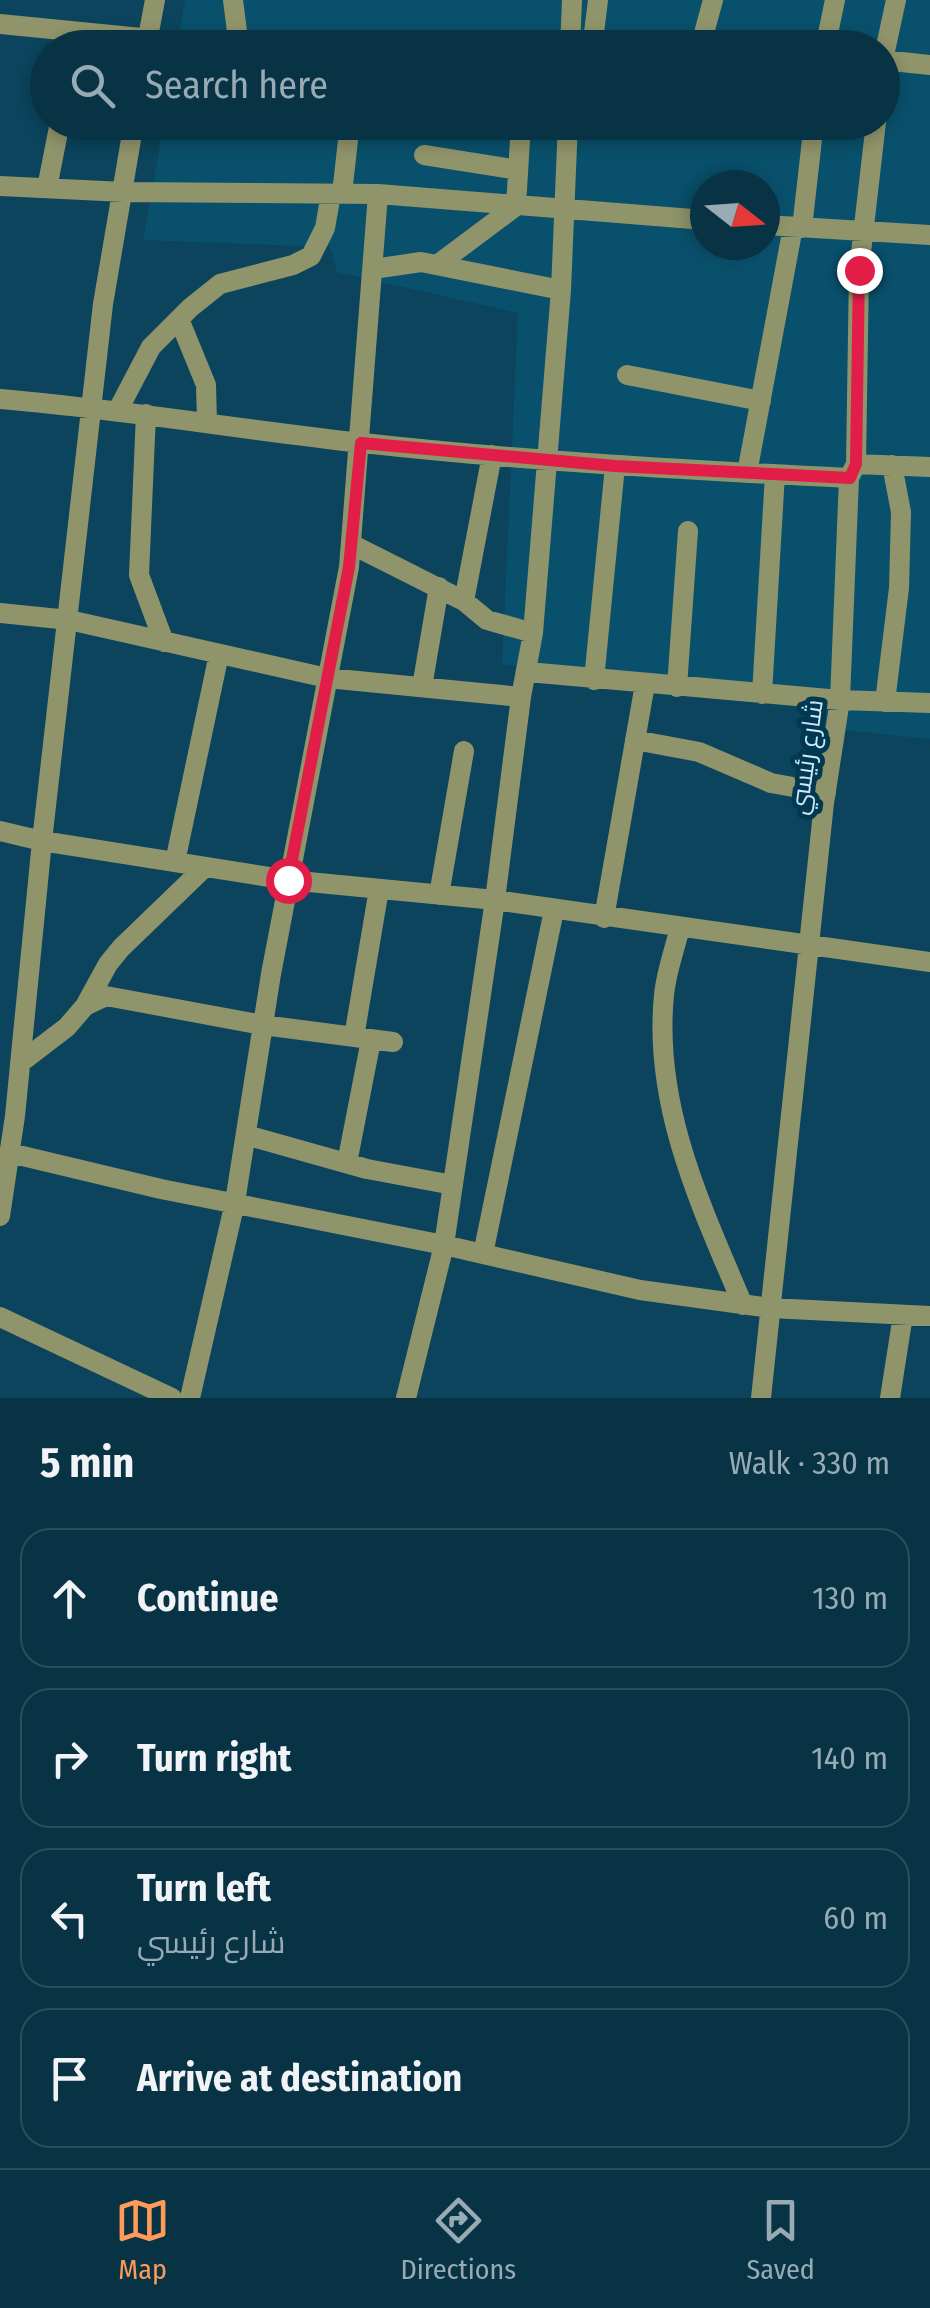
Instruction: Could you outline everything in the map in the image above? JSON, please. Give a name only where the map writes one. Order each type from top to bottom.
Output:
[{"type":"street","points":[[149,30],[154,0]]},
{"type":"street","points":[[233,0],[237,30]]},
{"type":"street","points":[[571,30],[572,0]]},
{"type":"street","points":[[594,30],[598,0]]},
{"type":"street","points":[[705,30],[713,0]]},
{"type":"street","points":[[828,30],[834,0]]},
{"type":"street","points":[[890,30],[896,0]]},
{"type":"street","points":[[0,24],[30,30]]},
{"type":"street","points":[[900,63],[930,65]]},
{"type":"street","points":[[47,188],[56,140]]},
{"type":"street","points":[[0,1216],[10,1153],[7,1114],[20,1062],[103,304],[131,140]]},
{"type":"street","points":[[118,410],[151,347],[220,284],[293,265],[311,256],[326,228],[337,194],[347,140]]},
{"type":"street","points":[[437,266],[516,206],[520,140]]},
{"type":"street","points":[[406,1398],[444,1244],[533,633],[561,290],[567,140]]},
{"type":"street","points":[[747,473],[811,140]]},
{"type":"street","name":"شارع رئيسي","points":[[761,1398],[826,793],[840,700],[859,270],[874,140]]},
{"type":"street","points":[[424,155],[518,170]]},
{"type":"street","points":[[1,188],[378,194],[690,219]]},
{"type":"street","points":[[190,1398],[235,1202],[288,880],[351,544],[378,194]]},
{"type":"street","points":[[780,226],[930,235]]},
{"type":"street","points":[[374,269],[420,262],[561,290]]},
{"type":"street","points":[[178,319],[206,385],[207,422]]},
{"type":"street","points":[[628,375],[761,401]]},
{"type":"street","points":[[0,399],[92,406],[361,443],[615,466],[775,474],[930,466]]},
{"type":"street","points":[[146,414],[139,574],[164,642]]},
{"type":"street","points":[[464,600],[492,456]]},
{"type":"street","points":[[594,680],[615,466]]},
{"type":"street","points":[[885,702],[899,588],[901,512],[892,466]]},
{"type":"street","points":[[762,694],[775,474]]},
{"type":"street","points":[[677,687],[688,531]]},
{"type":"street","points":[[351,544],[464,600],[487,620],[533,633]]},
{"type":"street","points":[[422,688],[438,588]]},
{"type":"street","points":[[0,613],[69,620],[326,678],[521,696]]},
{"type":"street","points":[[175,862],[219,654]]},
{"type":"street","points":[[528,672],[762,694],[930,703]]},
{"type":"street","points":[[604,918],[645,684]]},
{"type":"street","points":[[635,740],[699,752],[772,783],[826,793]]},
{"type":"street","points":[[439,895],[464,751]]},
{"type":"street","points":[[0,831],[288,880],[495,900],[930,962]]},
{"type":"street","points":[[20,1062],[67,1027],[85,1006],[121,948],[205,867]]},
{"type":"street","points":[[347,1163],[379,889]]},
{"type":"street","points":[[483,1254],[554,910]]},
{"type":"street","points":[[680,927],[664,993],[665,1087],[688,1177],[743,1305]]},
{"type":"street","points":[[85,1006],[106,996],[393,1042]]},
{"type":"street","points":[[246,1135],[347,1163],[452,1185]]},
{"type":"street","points":[[10,1153],[161,1189],[444,1244],[590,1281],[770,1308],[930,1316]]},
{"type":"street","points":[[890,1398],[903,1314]]},
{"type":"street","points":[[0,1317],[172,1398]]},
{"type":"shaded area","points":[[185,0],[930,0],[930,739],[824,728],[820,689],[502,665],[518,313],[337,272],[330,247],[143,240],[161,140],[900,140],[900,30],[180,30]]},
{"type":"route","points":[[288,880],[349,567],[361,443],[615,466],[850,478],[856,464],[859,270]]}]
